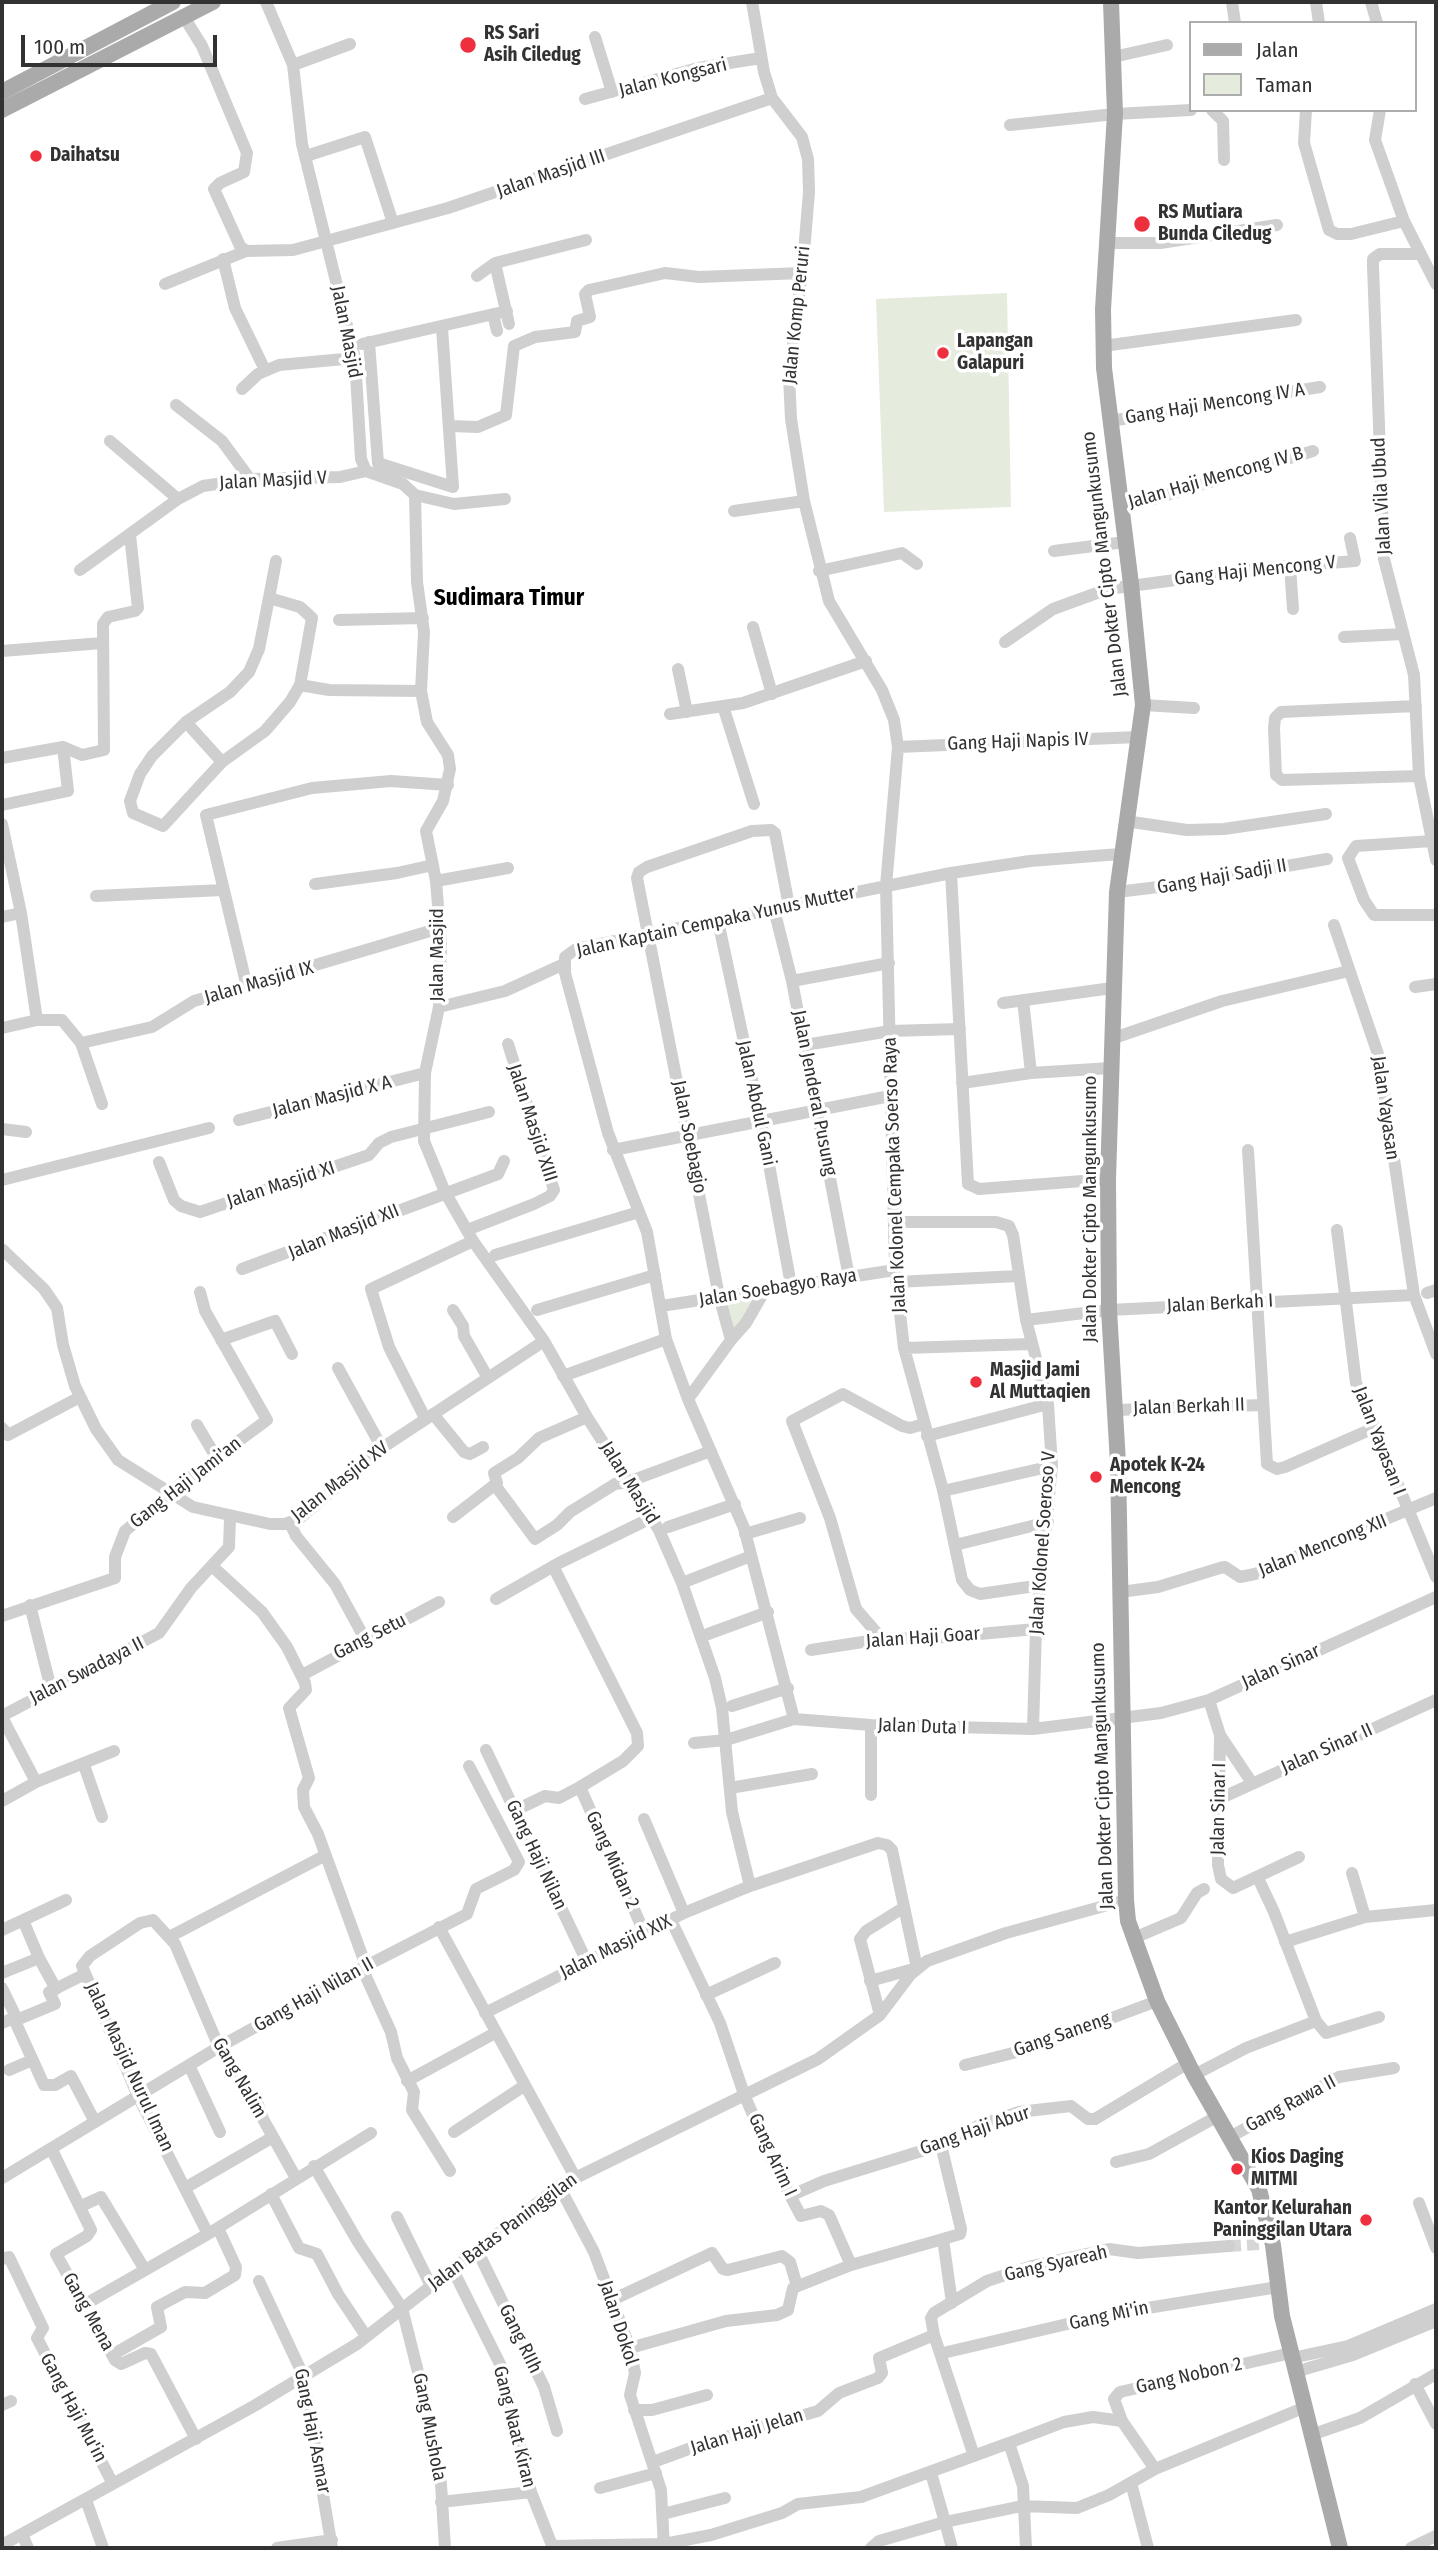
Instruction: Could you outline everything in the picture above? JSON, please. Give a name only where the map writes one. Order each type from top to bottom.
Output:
[{"type":"main road","points":[[2,92],[173,2]]},
{"type":"main road","points":[[2,110],[213,2]]},
{"type":"main road","name":"Jalan Dokter Cipto Mangunkusumo","points":[[1111,2],[1115,114],[1103,346],[1143,705],[1120,855],[1117,892],[1108,1179],[1109,1310],[1116,1410],[1126,1900],[1134,1938],[1157,2001],[1191,2069],[1259,2189],[1266,2245],[1278,2287],[1303,2408],[1340,2548]]},
{"type":"street","name":"Jalan Masjid","points":[[266,2],[293,65],[306,156],[353,352],[359,441],[366,471]]},
{"type":"street","name":"Jalan Komp Peruri","points":[[752,2],[761,58],[772,98],[802,136],[806,147],[809,192],[802,273],[790,355],[789,401],[804,501],[819,571],[832,608],[866,661],[889,705],[898,747],[886,886]]},
{"type":"street","points":[[1232,2],[1235,21]]},
{"type":"street","points":[[1316,2],[1320,21]]},
{"type":"street","points":[[1371,2],[1376,21]]},
{"type":"street","points":[[184,17],[202,47],[247,153],[244,172],[220,183],[214,189],[240,246],[246,251]]},
{"type":"street","points":[[594,37],[612,92]]},
{"type":"street","points":[[293,65],[350,44]]},
{"type":"street","points":[[1113,57],[1167,45]]},
{"type":"street","name":"Jalan Kongsari","points":[[585,99],[698,68],[761,58]]},
{"type":"street","name":"Jalan Masjid III","points":[[165,284],[246,251],[293,250],[499,192],[772,98]]},
{"type":"street","points":[[1010,125],[1115,114],[1190,110]]},
{"type":"street","points":[[1214,112],[1223,121],[1224,160]]},
{"type":"street","points":[[1306,112],[1304,143],[1329,230],[1337,234],[1351,234],[1404,221]]},
{"type":"street","points":[[1380,112],[1375,140],[1404,221],[1436,284]]},
{"type":"street","points":[[306,156],[365,137],[393,223]]},
{"type":"street","points":[[1108,243],[1160,243],[1278,225]]},
{"type":"street","points":[[477,276],[495,263],[586,240]]},
{"type":"street","name":"Jalan Vila Ubud","points":[[1420,254],[1389,252],[1373,259],[1384,559],[1414,675],[1419,776],[1436,860]]},
{"type":"street","points":[[223,259],[235,308],[265,370]]},
{"type":"street","points":[[242,389],[265,370],[292,362],[353,352],[369,342],[442,328],[493,314],[508,317],[495,263]]},
{"type":"street","points":[[450,426],[478,427],[506,415],[514,346],[535,337],[575,332],[577,321],[590,317],[586,294],[589,290],[665,273],[699,277],[802,273]]},
{"type":"street","points":[[493,314],[497,331]]},
{"type":"street","points":[[1103,346],[1296,320]]},
{"type":"street","points":[[369,342],[378,463],[453,487],[442,328]]},
{"type":"street","name":"Gang Haji Mencong IV A","points":[[1110,421],[1320,387]]},
{"type":"street","points":[[176,405],[222,441],[250,479]]},
{"type":"street","points":[[110,442],[178,499]]},
{"type":"street","name":"Jalan Haji Mencong IV B","points":[[1119,505],[1150,500],[1313,451]]},
{"type":"street","points":[[366,471],[403,484],[415,495],[454,504],[505,499]]},
{"type":"street","name":"Jalan Masjid V","points":[[80,570],[178,499],[203,486],[250,479],[340,477],[366,471]]},
{"type":"street","points":[[247,987],[205,815],[312,788],[391,781],[448,785],[447,755],[426,723],[421,691],[423,618],[417,582],[415,495]]},
{"type":"street","points":[[734,511],[804,501]]},
{"type":"street","points":[[2,758],[63,747],[82,755],[101,752],[105,748],[102,719],[102,643],[106,618],[138,610],[130,534]]},
{"type":"street","name":"Gang Haji Mencong V","points":[[1005,642],[1053,609],[1098,592],[1131,584],[1355,561],[1350,538]]},
{"type":"street","points":[[1054,551],[1125,542]]},
{"type":"street","points":[[819,571],[902,554],[917,564]]},
{"type":"street","points":[[269,597],[300,607],[312,618],[300,684],[270,726],[222,762],[163,826],[155,825],[134,813],[130,801],[140,774],[152,756],[186,722],[230,692],[249,673],[259,649],[269,597],[276,561]]},
{"type":"street","points":[[1290,566],[1293,608]]},
{"type":"street","points":[[339,620],[423,618]]},
{"type":"street","points":[[753,627],[772,694]]},
{"type":"street","points":[[1344,636],[1403,634]]},
{"type":"street","points":[[2,651],[102,643]]},
{"type":"street","points":[[670,715],[772,694],[866,661]]},
{"type":"street","points":[[678,669],[687,712]]},
{"type":"street","points":[[300,684],[329,690],[421,691]]},
{"type":"street","points":[[1143,705],[1194,708]]},
{"type":"street","points":[[723,706],[754,804]]},
{"type":"street","points":[[1416,706],[1281,712],[1275,718],[1274,728],[1276,775],[1282,780],[1419,776]]},
{"type":"street","points":[[186,722],[222,762]]},
{"type":"street","name":"Gang Haji Napis IV","points":[[898,747],[1138,737]]},
{"type":"street","points":[[2,805],[68,791],[63,747]]},
{"type":"street","name":"Jalan Masjid","points":[[448,785],[426,831],[436,881],[440,928],[439,1007],[425,1073],[423,1129],[429,1157],[444,1192],[470,1235],[544,1341],[587,1417],[632,1480],[682,1583],[722,1708],[735,1830],[750,1886]]},
{"type":"street","points":[[1125,821],[1188,830],[1224,829],[1326,814]]},
{"type":"street","points":[[2,824],[5,859],[22,914],[37,1020]]},
{"type":"street","name":"Jalan Soebagjo","points":[[731,1340],[719,1296],[637,878],[639,872],[752,831],[764,830],[775,834],[789,906]]},
{"type":"street","points":[[1432,841],[1356,846],[1348,858],[1364,900],[1374,915],[1385,918],[1436,915]]},
{"type":"street","name":"Jalan Kaptain Cempaka Yunus Mutter","points":[[794,1719],[768,1612],[735,1504],[688,1399],[666,1339],[647,1232],[613,1150],[564,964],[570,951],[951,873],[1030,861],[1120,855]]},
{"type":"street","name":"Gang Haji Sadji II","points":[[1117,892],[1164,887],[1327,859]]},
{"type":"street","points":[[315,884],[397,873],[433,865]]},
{"type":"street","points":[[436,881],[508,868]]},
{"type":"street","points":[[951,873],[966,1179],[972,1188],[1108,1179]]},
{"type":"street","name":"Jalan Kolonel Cempaka Soerso Raya","points":[[886,886],[896,1276],[904,1348],[943,1491],[962,1580],[975,1593],[988,1594],[1042,1585]]},
{"type":"street","points":[[96,896],[222,890]]},
{"type":"street","name":"Jalan Jenderal Pusung","points":[[774,909],[792,981],[849,1277]]},
{"type":"street","points":[[2,917],[22,914]]},
{"type":"street","name":"Jalan Abdul Gani","points":[[718,921],[761,1121],[791,1285]]},
{"type":"street","name":"Jalan Yayasan","points":[[1334,925],[1379,1057],[1436,1354]]},
{"type":"street","name":"Jalan Masjid IX","points":[[80,1043],[152,1027],[194,1001],[440,928]]},
{"type":"street","points":[[792,981],[889,963]]},
{"type":"street","points":[[439,1007],[505,991],[564,964]]},
{"type":"street","points":[[1111,1039],[1222,1001],[1349,971]]},
{"type":"street","points":[[1415,987],[1436,984]]},
{"type":"street","points":[[1003,1003],[1112,988]]},
{"type":"street","points":[[1023,1000],[1031,1073]]},
{"type":"street","points":[[2,1028],[37,1020],[62,1020],[80,1043],[102,1104]]},
{"type":"street","points":[[805,1045],[890,1031],[960,1029]]},
{"type":"street","name":"Jalan Masjid XIII","points":[[470,1235],[550,1196],[554,1190],[508,1044]]},
{"type":"street","points":[[962,1083],[1031,1073],[1111,1068]]},
{"type":"street","name":"Jalan Masjid X A","points":[[239,1120],[425,1073]]},
{"type":"street","points":[[613,1150],[890,1096]]},
{"type":"street","name":"Jalan Masjid XI","points":[[159,1162],[174,1200],[191,1211],[200,1212],[369,1155],[382,1141],[489,1112]]},
{"type":"street","points":[[2,1180],[209,1128]]},
{"type":"street","points":[[2,1129],[26,1132]]},
{"type":"street","points":[[1248,1150],[1266,1458],[1271,1468],[1285,1467],[1374,1428]]},
{"type":"street","name":"Jalan Masjid XII","points":[[242,1269],[343,1234],[444,1192],[498,1174],[504,1161]]},
{"type":"street","points":[[495,1255],[639,1212]]},
{"type":"street","name":"Jalan Kolonel Soeroso V","points":[[894,1222],[996,1222],[1009,1226],[1026,1320],[1048,1404],[1052,1465],[1036,1629],[1033,1729]]},
{"type":"street","name":"Jalan Yayasan I","points":[[1337,1230],[1353,1371],[1407,1511],[1436,1577]]},
{"type":"street","points":[[470,1235],[371,1290],[389,1348],[429,1416],[464,1452],[470,1454],[483,1447]]},
{"type":"street","name":"Jalan Masjid XV","points":[[2,1250],[44,1289],[57,1308],[62,1345],[80,1397],[96,1429],[118,1460],[192,1507],[230,1518],[270,1524],[290,1523],[382,1448],[544,1341]]},
{"type":"street","points":[[537,1310],[655,1275]]},
{"type":"street","name":"Jalan Soebagyo Raya","points":[[661,1306],[849,1277],[1018,1276]]},
{"type":"street","points":[[688,1399],[746,1322],[765,1290]]},
{"type":"street","name":"Gang Haji Jami'an","points":[[2,1616],[114,1578],[115,1557],[123,1534],[169,1493],[267,1420],[205,1311],[200,1292]]},
{"type":"street","name":"Jalan Berkah I","points":[[1026,1320],[1109,1310],[1426,1293]]},
{"type":"street","points":[[453,1310],[463,1326],[464,1336],[488,1378]]},
{"type":"street","points":[[221,1340],[275,1321],[292,1354]]},
{"type":"street","points":[[563,1376],[666,1339]]},
{"type":"street","points":[[904,1348],[1032,1345]]},
{"type":"street","points":[[338,1368],[382,1448]]},
{"type":"street","points":[[882,1639],[856,1609],[830,1518],[792,1421],[844,1394],[902,1426],[926,1430],[1048,1404]]},
{"type":"street","points":[[2,1427],[8,1435],[80,1397]]},
{"type":"street","name":"Jalan Berkah II","points":[[1116,1410],[1263,1405]]},
{"type":"street","points":[[587,1417],[539,1438],[518,1458],[494,1472],[495,1485],[535,1539],[581,1505],[615,1485],[711,1451]]},
{"type":"street","points":[[197,1425],[216,1457]]},
{"type":"street","points":[[943,1491],[1052,1465]]},
{"type":"street","points":[[453,1517],[495,1485]]},
{"type":"street","name":"Jalan Mencong XII","points":[[1120,1592],[1158,1587],[1220,1568],[1229,1569],[1240,1577],[1255,1574],[1436,1498]]},
{"type":"street","points":[[667,1527],[735,1504]]},
{"type":"street","name":"Jalan Swadaya II","points":[[2,1716],[159,1633],[191,1588],[229,1547],[230,1518]]},
{"type":"street","points":[[496,1599],[553,1566],[651,1518]]},
{"type":"street","points":[[745,1534],[800,1518]]},
{"type":"street","points":[[955,1545],[1048,1522]]},
{"type":"street","points":[[290,1523],[296,1536],[335,1584],[365,1639]]},
{"type":"street","points":[[687,1581],[751,1556]]},
{"type":"street","points":[[212,1566],[262,1612],[302,1675],[307,1688],[289,1708],[309,1778],[303,1790],[304,1807],[318,1834],[364,1967],[391,2032],[407,2081],[414,2092],[412,2110],[450,2171]]},
{"type":"street","points":[[516,1810],[545,1796],[559,1798],[580,1787],[634,1753],[639,1740],[553,1566]]},
{"type":"street","name":"Jalan Sinar","points":[[1121,1720],[1209,1700],[1436,1597]]},
{"type":"street","name":"Gang Setu","points":[[302,1675],[365,1639],[439,1602]]},
{"type":"street","points":[[30,1605],[51,1689]]},
{"type":"street","points":[[708,1634],[768,1612]]},
{"type":"street","name":"Jalan Haji Goar","points":[[811,1650],[882,1639],[934,1638],[1036,1629]]},
{"type":"street","points":[[732,1706],[788,1688]]},
{"type":"street","name":"Jalan Sinar I","points":[[1209,1700],[1220,1735],[1252,1783]]},
{"type":"street","name":"Jalan Sinar II","points":[[1219,1799],[1436,1700]]},
{"type":"street","points":[[2,1716],[36,1782]]},
{"type":"street","name":"Jalan Duta I","points":[[694,1743],[726,1740],[794,1719],[871,1725],[1033,1729],[1121,1720]]},
{"type":"street","points":[[871,1725],[871,1795]]},
{"type":"street","name":"Jalan Sinar I","points":[[1220,1735],[1218,1865],[1221,1879],[1233,1888],[1299,1857]]},
{"type":"street","name":"Gang Haji Nilan","points":[[486,1750],[586,1960]]},
{"type":"street","points":[[2,1801],[36,1782],[114,1751]]},
{"type":"street","points":[[84,1765],[102,1818]]},
{"type":"street","name":"Gang Haji Nilan II","points":[[2,2178],[219,2047],[439,1927],[464,1917],[470,1911],[476,1889],[509,1873],[519,1862],[469,1766]]},
{"type":"street","points":[[730,1788],[811,1774]]},
{"type":"street","name":"Gang Midan 2","points":[[580,1787],[644,1932]]},
{"type":"street","points":[[644,1819],[684,1913]]},
{"type":"street","name":"Jalan Masjid XIX","points":[[485,2012],[684,1913],[750,1886],[884,1843],[892,1850],[903,1908]]},
{"type":"street","points":[[171,1936],[324,1856]]},
{"type":"street","points":[[1352,1872],[1365,1917]]},
{"type":"street","points":[[1258,1878],[1316,2021],[1326,2033],[1379,2017]]},
{"type":"street","points":[[1134,1938],[1181,1918],[1197,1893],[1205,1889]]},
{"type":"street","points":[[2,1930],[66,1900]]},
{"type":"street","name":"Jalan Batas Paninggilan","points":[[2,2545],[196,2439],[366,2336],[559,2186],[818,2059],[880,2015],[917,1968],[928,1961],[1006,1933],[1126,1900]]},
{"type":"street","points":[[870,1981],[917,1968],[903,1908],[866,1931],[860,1939],[870,1981],[880,2015]]},
{"type":"street","points":[[1284,1942],[1365,1917],[1436,1910]]},
{"type":"street","points":[[23,1920],[56,1989]]},
{"type":"street","name":"Jalan Masjid Nurul Iman","points":[[112,2355],[161,2327],[157,2307],[185,2292],[205,2293],[235,2275],[236,2267],[185,2188],[138,2096],[85,1974],[83,1961],[140,1923],[153,1920],[171,1936]]},
{"type":"street","name":"Gang Arim I","points":[[671,1920],[720,2024],[744,2094],[776,2171],[801,2216],[821,2211],[829,2215],[852,2265]]},
{"type":"street","points":[[439,1927],[575,2177]]},
{"type":"street","name":"Gang Nalim","points":[[171,1936],[219,2047],[246,2090],[256,2099],[296,2178]]},
{"type":"street","points":[[2,1973],[39,1958]]},
{"type":"street","points":[[706,1995],[775,1963]]},
{"type":"street","points":[[11,2020],[55,2004],[49,1992],[85,1974]]},
{"type":"street","points":[[2,1988],[11,2020],[44,2085],[55,2085],[71,2076],[95,2122]]},
{"type":"street","name":"Gang Saneng","points":[[965,2065],[1029,2049],[1157,2001]]},
{"type":"street","points":[[1191,2069],[1316,2021]]},
{"type":"street","points":[[407,2081],[495,2033]]},
{"type":"street","points":[[9,2070],[30,2061]]},
{"type":"street","points":[[189,2065],[220,2132]]},
{"type":"street","name":"Gang Rawa II","points":[[1230,2137],[1339,2077],[1394,2068]]},
{"type":"street","name":"Gang Haji Abur","points":[[792,2196],[824,2181],[941,2144],[978,2126],[1019,2112],[1071,2106],[1088,2119],[1095,2119],[1191,2069]]},
{"type":"street","points":[[454,2132],[524,2085]]},
{"type":"street","points":[[1116,2162],[1149,2154],[1218,2116]]},
{"type":"street","points":[[84,2305],[213,2231],[371,2133]]},
{"type":"street","points":[[185,2188],[239,2154],[273,2137]]},
{"type":"street","points":[[630,2348],[726,2321],[777,2315],[788,2310],[791,2290],[797,2286],[852,2265],[960,2234],[941,2144]]},
{"type":"street","points":[[52,2150],[81,2206],[102,2197],[145,2270]]},
{"type":"street","name":"Gang Mushola","points":[[314,2166],[358,2242],[402,2308],[431,2426],[445,2548]]},
{"type":"street","name":"Jalan Dokol","points":[[559,2186],[594,2252],[630,2348],[635,2373],[629,2395],[654,2468],[663,2514],[664,2546]]},
{"type":"street","points":[[271,2194],[299,2248],[317,2254],[338,2294],[366,2336]]},
{"type":"street","points":[[1419,2203],[1436,2248]]},
{"type":"street","name":"Gang Mena","points":[[81,2206],[90,2225],[89,2233],[56,2254],[112,2355],[121,2364],[145,2353],[151,2354],[196,2439]]},
{"type":"street","points":[[397,2217],[430,2286]]},
{"type":"street","points":[[943,2239],[952,2303]]},
{"type":"street","name":"Gang Syareah","points":[[934,2335],[932,2316],[986,2281],[1032,2266],[1110,2249],[1138,2253],[1229,2246]]},
{"type":"street","name":"Gang RIIh","points":[[477,2250],[544,2387],[557,2431]]},
{"type":"street","points":[[612,2300],[712,2253],[723,2269],[728,2270],[782,2256],[790,2262],[797,2286]]},
{"type":"street","name":"Gang Haji Mu'in","points":[[5,2258],[43,2328],[37,2338],[113,2484]]},
{"type":"street","name":"Gang Naat Kiran","points":[[453,2270],[503,2375],[531,2492],[552,2547]]},
{"type":"street","name":"Gang Haji Asmar","points":[[259,2281],[303,2375],[332,2544]]},
{"type":"street","name":"Gang Mi'in","points":[[943,2353],[1110,2314],[1278,2287]]},
{"type":"street","points":[[1293,2361],[1349,2346],[1436,2309]]},
{"type":"street","points":[[1293,2361],[1353,2355],[1436,2320]]},
{"type":"street","points":[[934,2335],[943,2353],[974,2456]]},
{"type":"street","name":"Jalan Haji Jelan","points":[[654,2468],[818,2411],[839,2393],[878,2378],[882,2373],[879,2358],[934,2335]]},
{"type":"street","name":"Gang Nobon 2","points":[[1122,2421],[1114,2399],[1120,2392],[1293,2361]]},
{"type":"street","points":[[1311,2435],[1360,2418],[1436,2374]]},
{"type":"street","points":[[1415,2384],[1436,2424]]},
{"type":"street","points":[[634,2410],[652,2410],[706,2395]]},
{"type":"street","points":[[871,2548],[879,2541],[944,2522],[1022,2506],[1077,2508],[1155,2469],[1303,2408]]},
{"type":"street","points":[[552,2547],[664,2546],[756,2522],[798,2504],[860,2497],[1064,2422],[1093,2417],[1122,2421],[1155,2469]]},
{"type":"street","points":[[1009,2443],[1021,2474],[1026,2548]]},
{"type":"street","points":[[600,2488],[654,2468]]},
{"type":"street","points":[[931,2473],[952,2548]]},
{"type":"street","points":[[1131,2483],[1148,2548]]},
{"type":"street","points":[[441,2502],[531,2492]]},
{"type":"street","points":[[663,2514],[725,2498]]},
{"type":"street","points":[[86,2500],[103,2548]]},
{"type":"street","points":[[22,2534],[28,2548]]},
{"type":"street","points":[[1411,2548],[1436,2536]]},
{"type":"street","points":[[284,2548],[332,2544]]},
{"type":"green space","name":"Lapangan Galapuri","points":[[1007,293],[1011,507],[884,512],[876,299]]},
{"type":"green space","points":[[763,1290],[735,1334],[720,1297]]},
{"type":"tunnel","points":[[1229,2246],[1260,2244]]},
{"type":"place","name":"RS Sari Asih Ciledug","points":[[468,45]]},
{"type":"place","name":"Daihatsu","points":[[36,156]]},
{"type":"place","name":"RS Mutiara Bunda Ciledug","points":[[1142,224]]},
{"type":"place","name":"Lapangan Galapuri","points":[[943,353]]},
{"type":"place","name":"Masjid Jami Al Muttaqien","points":[[976,1382]]},
{"type":"place","name":"Apotek K-24 Mencong","points":[[1096,1477]]},
{"type":"place","name":"Kios Daging MITMI","points":[[1237,2169]]},
{"type":"place","name":"Kantor Kelurahan Paninggilan Utara","points":[[1366,2220]]},
{"type":"district","name":"Sudimara Timur","points":[[509,599]]}]
